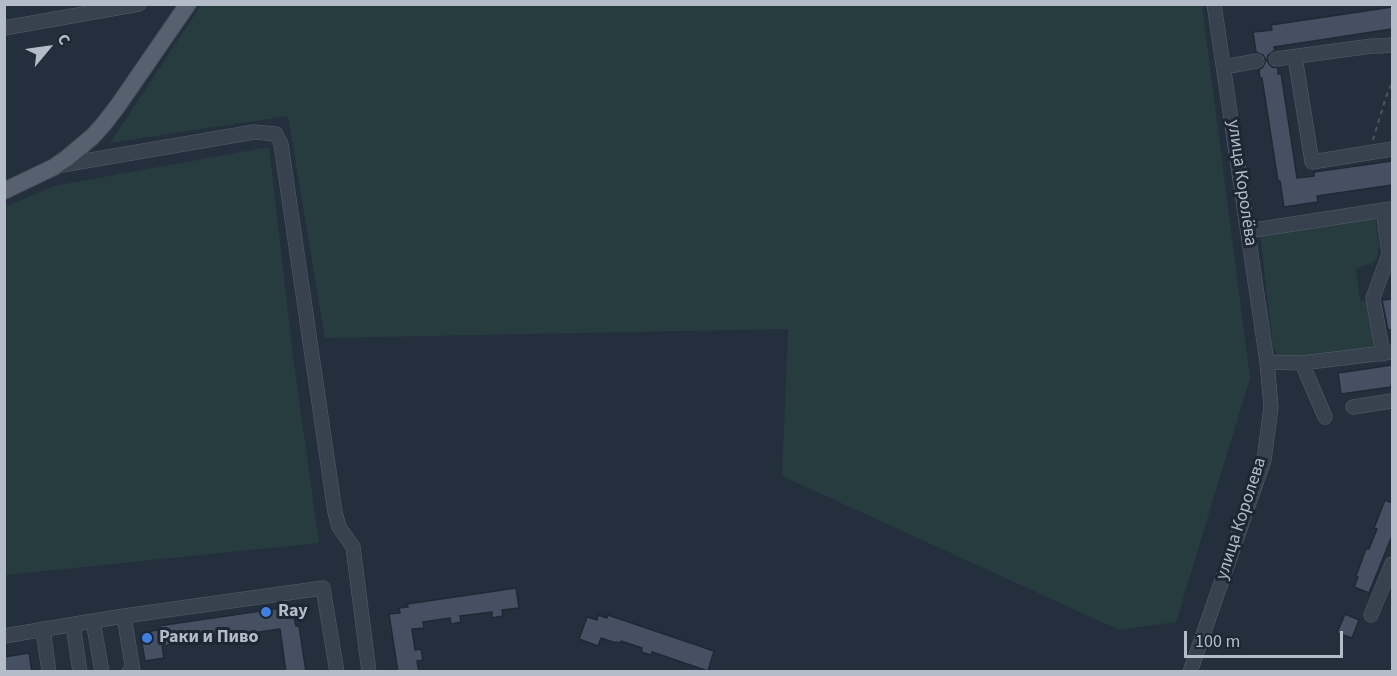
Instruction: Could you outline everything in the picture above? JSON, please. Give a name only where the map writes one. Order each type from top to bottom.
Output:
[{"type":"main road","points":[[4,190],[54,167],[80,148],[103,125],[188,4]]},
{"type":"street","points":[[4,28],[139,4]]},
{"type":"street","name":"улица Королёва","points":[[1214,4],[1267,362]]},
{"type":"street","points":[[1276,59],[1392,45]]},
{"type":"street","points":[[1295,57],[1312,162],[1392,149]]},
{"type":"street","points":[[1224,67],[1257,61]]},
{"type":"street","points":[[54,167],[254,132],[276,134],[281,144],[334,512],[339,527],[353,547],[369,672]]},
{"type":"street","points":[[1248,231],[1388,209],[1389,254],[1373,298],[1388,353],[1302,363],[1267,362]]},
{"type":"street","name":"улица Королева","points":[[1190,672],[1264,460],[1271,407],[1267,362]]},
{"type":"street","points":[[1302,363],[1325,417]]},
{"type":"street","points":[[1353,407],[1392,401]]},
{"type":"street","points":[[1371,615],[1392,564]]},
{"type":"street","points":[[4,636],[124,616],[323,588],[337,672]]},
{"type":"street","points":[[124,616],[133,671],[129,672]]},
{"type":"street","points":[[93,621],[102,672]]},
{"type":"street","points":[[73,625],[80,672]]},
{"type":"street","points":[[43,629],[49,672]]},
{"type":"path","points":[[1369,153],[1392,83]]},
{"type":"green space","points":[[201,5],[1202,5],[1250,378],[1176,622],[1119,630],[782,476],[788,329],[325,338],[288,116],[110,143]]},
{"type":"green space","points":[[269,147],[293,356],[319,543],[5,575],[5,207],[54,186]]},
{"type":"green space","points":[[1375,214],[1379,246],[1377,259],[1371,264],[1356,268],[1360,300],[1368,302],[1376,338],[1374,346],[1365,353],[1287,362],[1279,357],[1273,347],[1260,234]]},
{"type":"building","points":[[1392,7],[1392,29],[1274,47],[1275,50],[1268,55],[1269,64],[1278,68],[1278,74],[1281,73],[1297,178],[1314,176],[1314,172],[1392,161],[1392,185],[1317,196],[1318,202],[1284,207],[1259,70],[1266,60],[1263,55],[1256,52],[1253,32],[1272,30],[1271,25]]},
{"type":"building","points":[[1392,299],[1392,330],[1388,330],[1382,300]]},
{"type":"building","points":[[1392,365],[1391,387],[1341,394],[1338,373]]},
{"type":"building","points":[[1385,500],[1392,503],[1392,536],[1369,593],[1354,587],[1366,549],[1369,549],[1377,529],[1374,528]]},
{"type":"building","points":[[516,588],[519,608],[502,610],[503,616],[492,618],[492,612],[460,616],[461,622],[451,624],[450,618],[423,622],[424,628],[412,629],[415,650],[421,649],[423,660],[417,661],[419,672],[398,672],[389,614],[400,613],[399,608],[408,607],[407,604]]},
{"type":"building","points":[[288,607],[290,617],[294,617],[296,626],[299,626],[306,672],[286,672],[280,629],[162,646],[164,658],[145,661],[141,637],[151,636],[150,631],[159,630],[158,626]]},
{"type":"building","points":[[1345,614],[1359,620],[1352,638],[1337,633]]},
{"type":"building","points":[[598,615],[607,618],[608,615],[714,651],[708,671],[652,652],[651,655],[641,652],[642,648],[621,641],[616,643],[601,638],[598,646],[579,639],[587,617],[597,620]]},
{"type":"building","points":[[29,653],[32,672],[4,672],[4,657]]},
{"type":"place","name":"Ray","points":[[266,612]]},
{"type":"place","name":"Раки и Пиво","points":[[147,638]]}]
